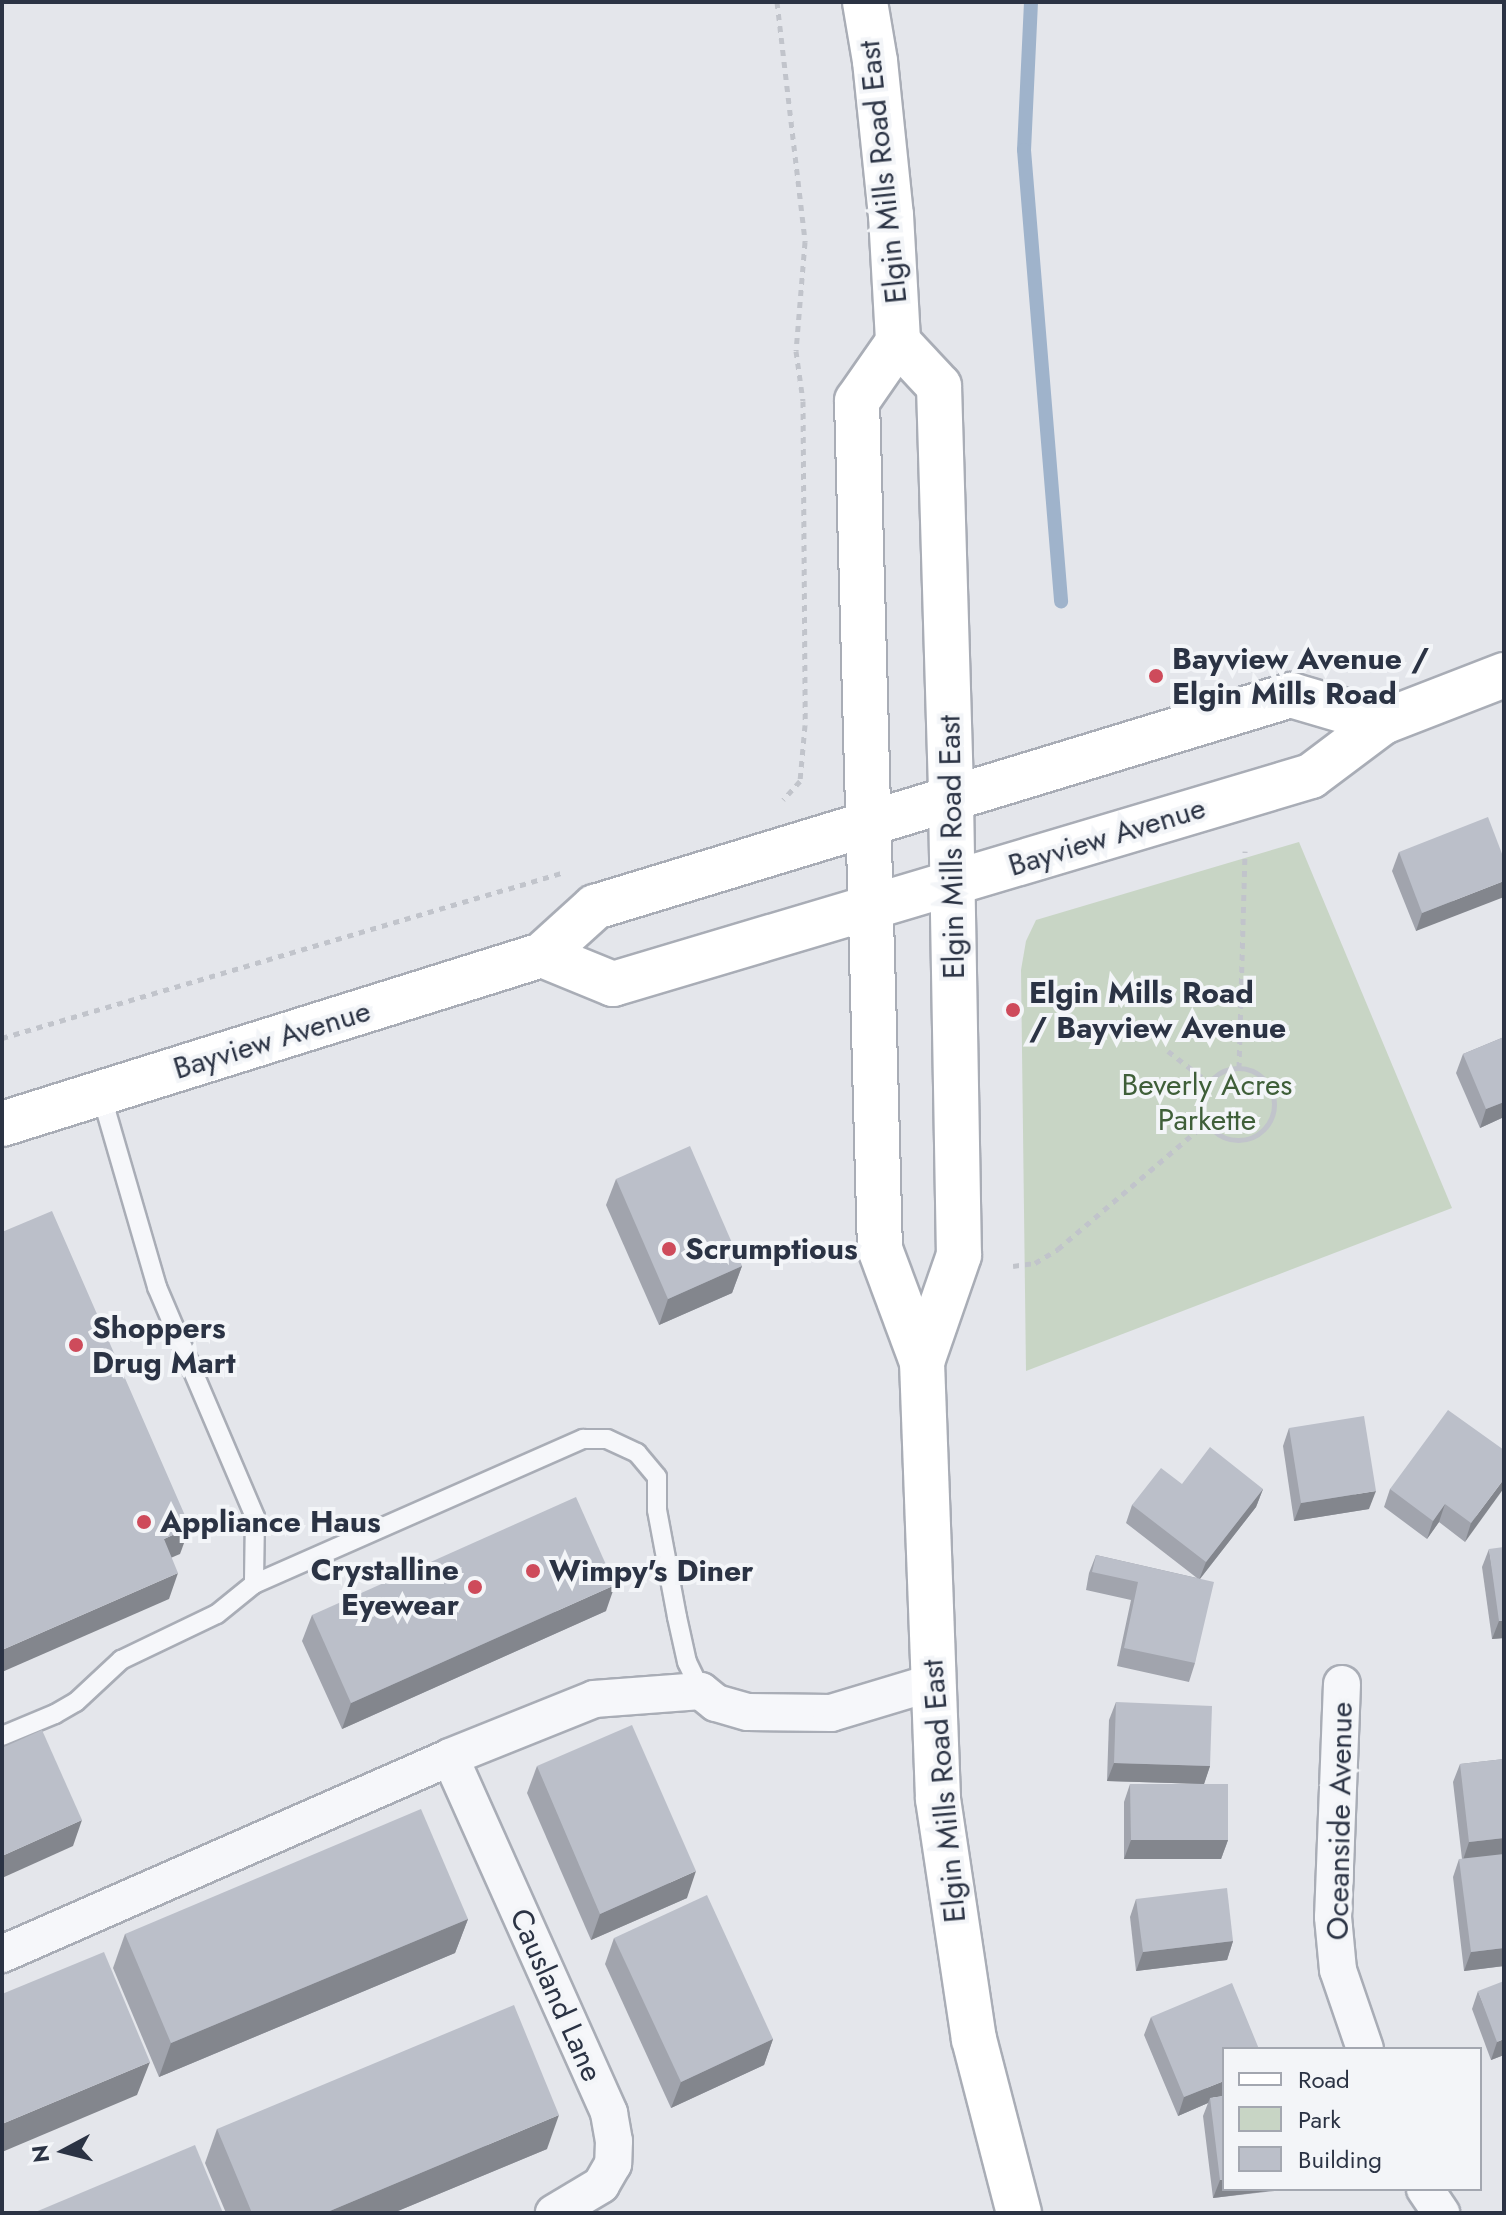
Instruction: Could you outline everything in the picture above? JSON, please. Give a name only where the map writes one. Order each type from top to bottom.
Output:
[{"type":"main road","name":"Elgin Mills Road East","points":[[865,2],[875,61],[891,215],[898,342],[857,401],[880,1249],[922,1362],[931,1683],[938,1799],[974,2039],[1019,2213]]},
{"type":"main road","name":"Elgin Mills Road East","points":[[898,342],[939,386],[951,800],[959,1255],[922,1362]]},
{"type":"main road","name":"Bayview Avenue","points":[[542,955],[613,984],[1311,776],[1383,722],[1504,675]]},
{"type":"main road","name":"Bayview Avenue","points":[[2,1124],[542,955],[595,907],[1291,695],[1383,722]]},
{"type":"street","points":[[2,1954],[450,1757],[594,1699],[701,1691],[716,1703],[748,1712],[831,1713],[931,1683]]},
{"type":"street","name":"Oceanside Avenue","points":[[1342,1684],[1333,1917],[1338,1970],[1364,2047]]},
{"type":"street","name":"Causland Lane","points":[[450,1757],[609,2113],[614,2141],[613,2164],[601,2185],[554,2213]]},
{"type":"street","points":[[1426,2191],[1441,2213]]},
{"type":"lane","points":[[101,1094],[157,1287],[255,1517],[254,1584]]},
{"type":"lane","points":[[2,1736],[76,1702],[121,1660],[217,1614],[254,1584],[583,1439],[607,1439],[637,1453],[657,1477],[657,1510],[677,1617],[687,1662],[701,1691]]},
{"type":"path","points":[[776,803],[786,799],[800,781],[805,725],[803,401],[796,351],[805,242],[777,2]]},
{"type":"path","points":[[1239,1068],[1245,851]]},
{"type":"path","points":[[2,1038],[577,868]]},
{"type":"path","points":[[1168,1051],[1209,1083]]},
{"type":"path","points":[[1239,1068],[1261,1076],[1269,1084],[1274,1107],[1266,1128],[1257,1136],[1235,1140],[1214,1132],[1206,1123],[1201,1102],[1209,1083],[1217,1074],[1239,1068]]},
{"type":"path","points":[[1013,1266],[1035,1263],[1058,1249],[1206,1123]]},
{"type":"green space","name":"Beverly Acres Parkette","points":[[1299,842],[1452,1208],[1026,1371],[1021,970],[1026,941],[1036,920]]},
{"type":"building","points":[[1488,817],[1504,859],[1504,881],[1422,913],[1399,852]]},
{"type":"building","points":[[1504,1037],[1504,1102],[1486,1109],[1463,1054]]},
{"type":"building","name":"Scrumptious","points":[[690,1146],[742,1266],[668,1299],[616,1179]]},
{"type":"building","points":[[52,1211],[190,1527],[164,1539],[178,1573],[2,1650],[2,1232]]},
{"type":"building","points":[[1448,1410],[1504,1450],[1504,1479],[1471,1523],[1445,1504],[1433,1521],[1390,1489]]},
{"type":"building","points":[[1364,1416],[1376,1491],[1301,1503],[1289,1428]]},
{"type":"building","points":[[1210,1447],[1263,1489],[1206,1562],[1132,1505],[1161,1468],[1182,1484]]},
{"type":"building","points":[[576,1497],[615,1585],[351,1703],[312,1615]]},
{"type":"building","points":[[1504,1547],[1504,1621],[1499,1621],[1489,1549]]},
{"type":"building","points":[[1096,1555],[1214,1582],[1195,1663],[1124,1648],[1138,1582],[1092,1572]]},
{"type":"building","points":[[1116,1702],[1212,1706],[1210,1766],[1114,1763]]},
{"type":"building","points":[[632,1725],[696,1871],[600,1914],[537,1766]]},
{"type":"building","points":[[42,1730],[82,1820],[2,1856],[2,1748]]},
{"type":"building","points":[[1504,1759],[1504,1838],[1469,1842],[1460,1764]]},
{"type":"building","points":[[1130,1784],[1228,1784],[1228,1840],[1131,1840]]},
{"type":"building","points":[[421,1809],[468,1919],[171,2043],[125,1934]]},
{"type":"building","points":[[1504,1854],[1504,1948],[1471,1952],[1459,1859]]},
{"type":"building","points":[[1227,1888],[1233,1941],[1143,1952],[1136,1899]]},
{"type":"building","points":[[707,1895],[773,2039],[681,2082],[614,1938]]},
{"type":"building","points":[[104,1952],[150,2062],[2,2124],[2,1994]]},
{"type":"building","points":[[1504,1981],[1504,2039],[1497,2042],[1478,1991]]},
{"type":"building","points":[[1232,1983],[1258,2047],[1222,2047],[1222,2082],[1184,2097],[1151,2017]]},
{"type":"building","points":[[514,2005],[559,2115],[325,2213],[252,2213],[217,2129]]},
{"type":"building","points":[[1222,2096],[1222,2180],[1220,2180],[1210,2098]]},
{"type":"building","points":[[195,2145],[223,2213],[33,2213]]},
{"type":"waterway","points":[[1031,2],[1024,150],[1061,601]]},
{"type":"place","name":"Bayview Avenue / Elgin Mills Road","points":[[1156,676]]},
{"type":"place","name":"Elgin Mills Road / Bayview Avenue","points":[[1013,1010]]},
{"type":"place","name":"Scrumptious","points":[[669,1249]]},
{"type":"place","name":"Shoppers Drug Mart","points":[[76,1345]]},
{"type":"place","name":"Appliance Haus","points":[[144,1522]]},
{"type":"place","name":"Wimpy's Diner","points":[[533,1571]]},
{"type":"place","name":"Crystalline Eyewear","points":[[475,1587]]}]
